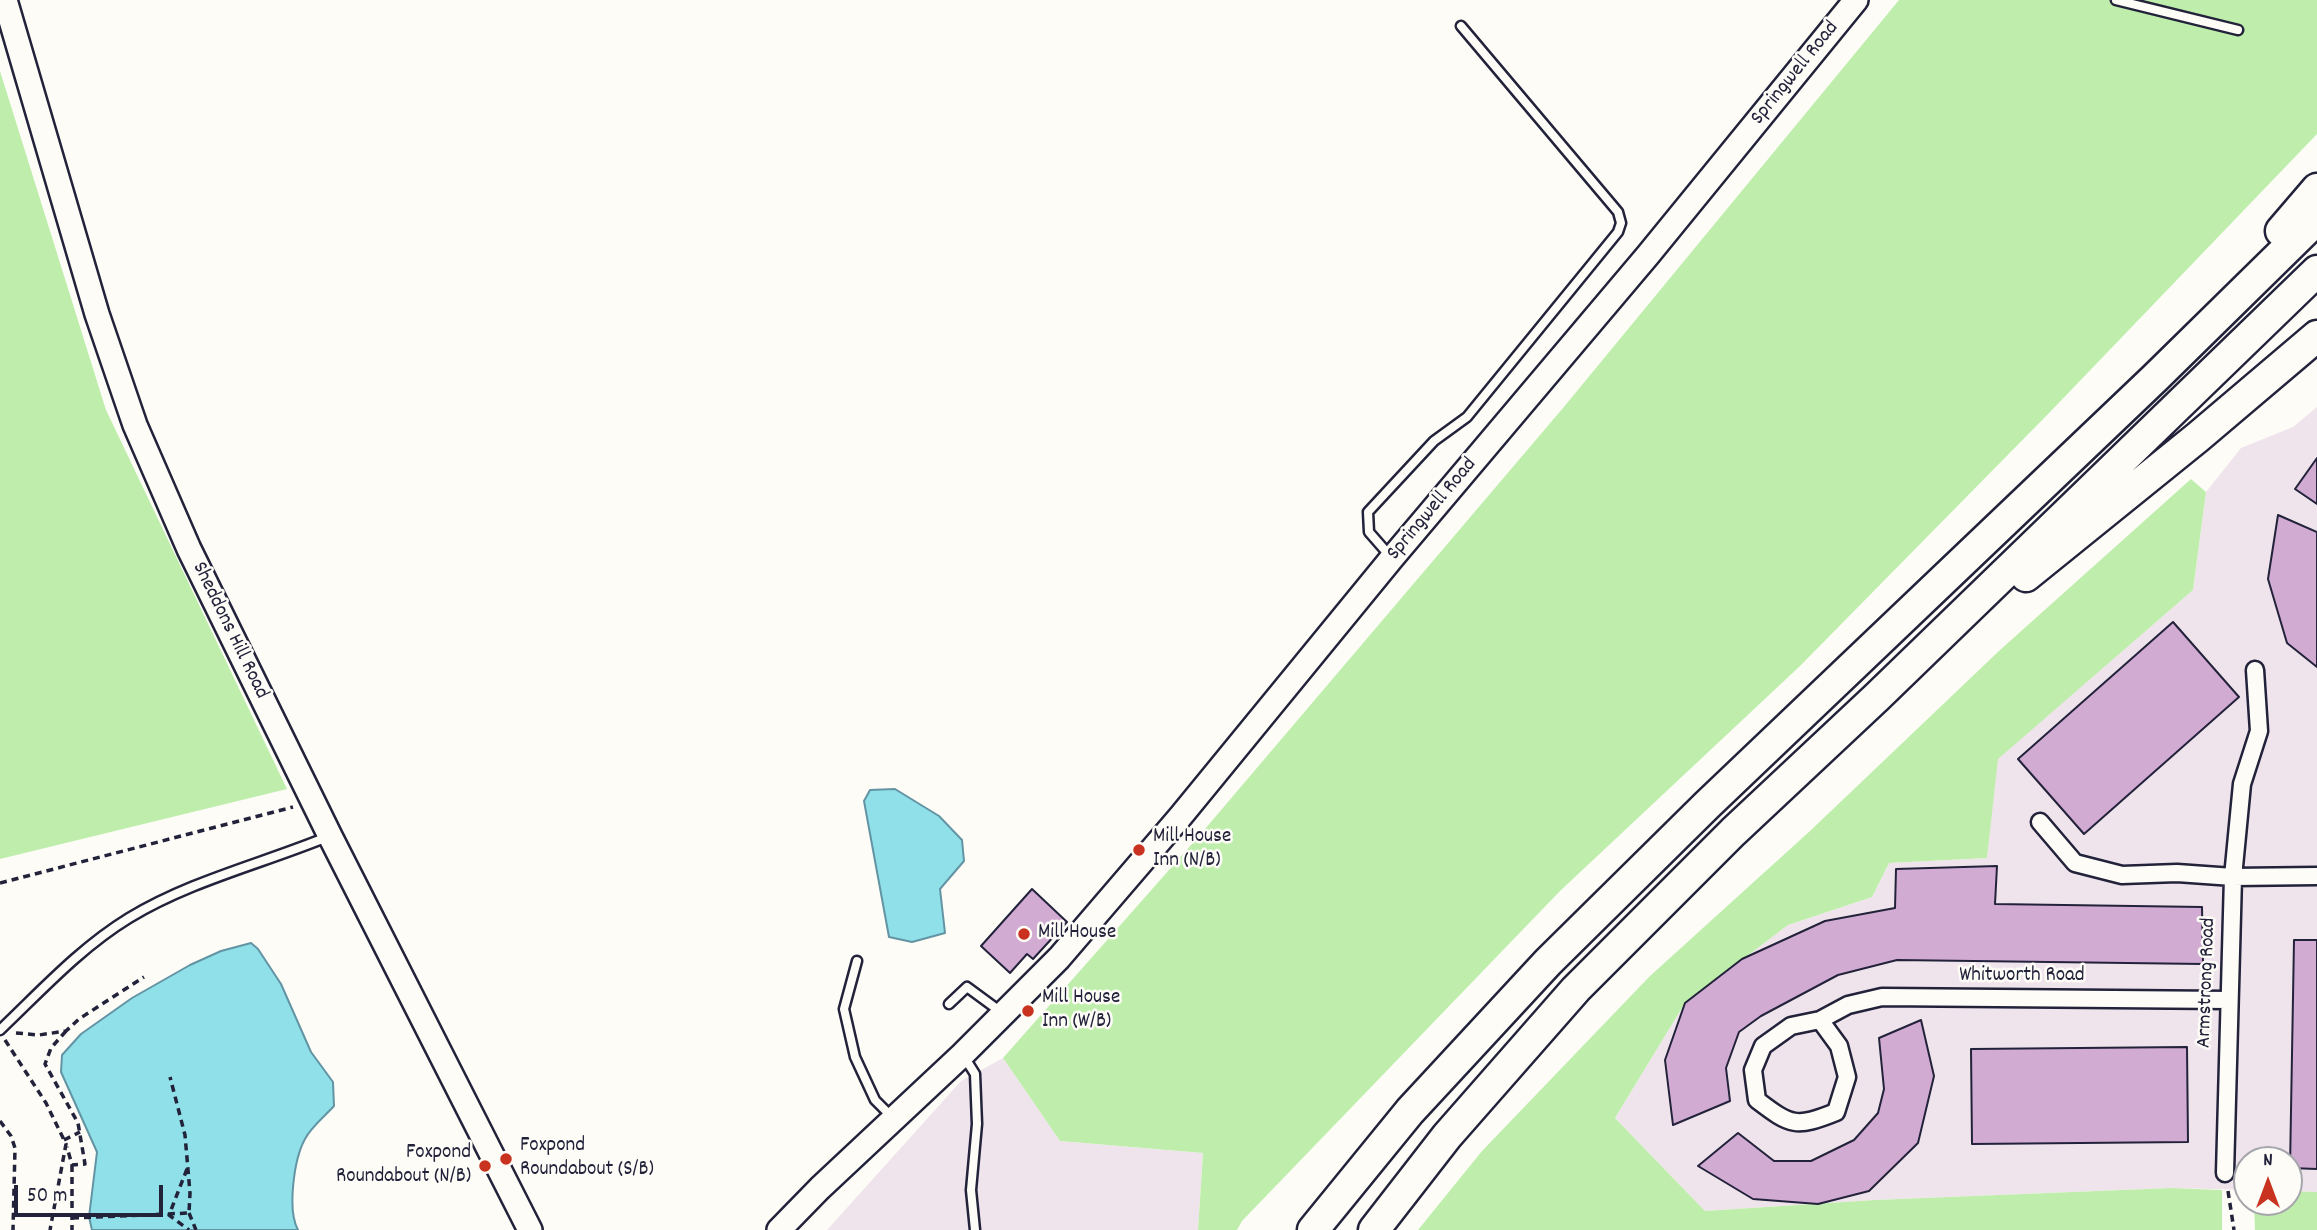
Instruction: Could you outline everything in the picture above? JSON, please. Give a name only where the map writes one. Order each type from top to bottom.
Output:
[{"type":"highway","points":[[2155,378],[2317,189]]},
{"type":"highway","points":[[1313,1230],[1410,1111],[1548,962],[1717,795],[2155,378],[2317,219]]},
{"type":"highway","points":[[1374,1230],[1447,1136],[1576,989],[1733,832],[2317,271]]},
{"type":"highway","points":[[1877,696],[2198,438],[2317,336]]},
{"type":"main road","name":"Sheddons Hill Road","points":[[5,0],[93,301],[135,425],[189,549],[313,802],[530,1230]]},
{"type":"main road","name":"Springwell Road","points":[[779,1230],[1059,958],[1180,817],[1392,558],[1648,255],[1856,0]]},
{"type":"street","name":"Armstrong Road","points":[[2225,1173],[2233,877],[2242,784],[2259,731],[2255,670]]},
{"type":"street","points":[[2040,822],[2075,863],[2122,875],[2177,873],[2233,877],[2317,876]]},
{"type":"street","name":"Whitworth Road","points":[[1820,1020],[1839,1046],[1847,1077],[1836,1112],[1806,1124],[1780,1117],[1757,1100],[1753,1070],[1763,1046],[1791,1026],[1820,1020],[1848,1004],[1882,997],[2228,1000]]},
{"type":"lane","points":[[2116,0],[2238,30]]},
{"type":"lane","points":[[1392,558],[1369,531],[1368,512],[1434,441],[1467,417],[1618,232],[1621,223],[1618,212],[1461,26]]},
{"type":"lane","points":[[0,1032],[85,949],[130,918],[207,881],[330,836]]},
{"type":"lane","points":[[857,961],[844,1009],[852,1045],[875,1100],[895,1118]]},
{"type":"lane","points":[[949,1004],[967,987],[1004,1014]]},
{"type":"lane","points":[[962,1055],[975,1074],[977,1124],[971,1190],[975,1230]]},
{"type":"path","points":[[0,883],[313,802]]},
{"type":"path","points":[[72,1165],[85,1164],[80,1132],[78,1123],[45,1064],[51,1048],[79,1019],[144,977]]},
{"type":"path","points":[[13,1033],[39,1035],[66,1031]]},
{"type":"path","points":[[0,1032],[46,1103],[65,1142],[72,1165],[72,1230]]},
{"type":"path","points":[[170,1077],[185,1135],[189,1165],[189,1213],[196,1230]]},
{"type":"path","points":[[0,1121],[11,1136],[15,1148],[13,1230]]},
{"type":"path","points":[[50,1230],[65,1142],[80,1132]]},
{"type":"path","points":[[169,1215],[189,1165]]},
{"type":"path","points":[[2225,1173],[2234,1230]]},
{"type":"path","points":[[72,1219],[189,1213]]},
{"type":"path","points":[[169,1215],[188,1230]]},
{"type":"shaded area","points":[[2317,407],[2317,1192],[2303,1192],[2303,1146],[2233,1146],[2233,1190],[2171,1188],[1875,1200],[1705,1211],[1615,1118],[1685,1003],[1788,925],[1872,897],[1889,863],[1987,858],[1997,759],[2193,590],[2206,492],[2241,448],[2293,427]]},
{"type":"shaded area","points":[[1003,1058],[1060,1141],[1203,1153],[1198,1230],[827,1230],[961,1081]]},
{"type":"green space","points":[[1899,0],[2317,0],[2317,134],[2051,411],[1800,666],[1560,891],[1242,1221],[1237,1230],[1198,1230],[1203,1153],[1060,1141],[1003,1058],[1199,836],[1563,408]]},
{"type":"green space","points":[[0,71],[106,410],[287,789],[0,859]]},
{"type":"green space","points":[[2191,479],[2206,492],[2193,590],[1998,759],[1987,858],[1889,863],[1872,897],[1788,925],[1685,1003],[1615,1118],[1705,1211],[1875,1200],[2171,1188],[2222,1190],[2222,1230],[1418,1230],[1482,1151],[1650,976],[1810,831],[2000,650]]},
{"type":"green space","points":[[2303,1192],[2317,1192],[2317,1230],[2255,1230],[2254,1216],[2303,1216]]},
{"type":"water","points":[[895,789],[939,816],[962,840],[964,861],[940,889],[945,933],[912,942],[889,937],[864,801],[870,790]]},
{"type":"water","points":[[251,943],[258,949],[281,984],[311,1052],[333,1082],[334,1106],[314,1126],[298,1159],[292,1198],[298,1230],[92,1230],[89,1217],[97,1152],[61,1072],[62,1055],[81,1034],[132,998],[190,965],[221,951]]},
{"type":"building","points":[[2317,458],[2317,504],[2295,489]]},
{"type":"building","points":[[2278,515],[2317,532],[2317,667],[2287,643],[2268,579]]},
{"type":"building","points":[[2173,622],[2239,697],[2084,834],[2018,759]]},
{"type":"building","points":[[1997,866],[1995,904],[2202,907],[2203,964],[1897,960],[1838,975],[1761,1016],[1739,1032],[1726,1068],[1730,1101],[1673,1125],[1665,1060],[1685,1003],[1742,959],[1825,921],[1895,908],[1896,869]]},
{"type":"building","name":"Mill House","points":[[1032,889],[1067,922],[1033,959],[1027,954],[1010,973],[981,946]]},
{"type":"building","points":[[2294,940],[2317,940],[2317,1169],[2303,1168],[2303,1146],[2290,1146]]},
{"type":"building","points":[[1921,1020],[1934,1076],[1918,1143],[1869,1191],[1818,1204],[1753,1199],[1698,1166],[1738,1133],[1774,1161],[1811,1161],[1854,1140],[1878,1113],[1884,1089],[1879,1038]]},
{"type":"building","points":[[2187,1047],[2188,1142],[1972,1144],[1971,1049]]},
{"type":"place","name":"Mill House Inn (N/B)","points":[[1139,850]]},
{"type":"place","name":"Mill House","points":[[1024,934]]},
{"type":"place","name":"Mill House Inn (W/B)","points":[[1028,1011]]},
{"type":"place","name":"Foxpond Roundabout (S/B)","points":[[506,1159]]},
{"type":"place","name":"Foxpond Roundabout (N/B)","points":[[485,1166]]}]
